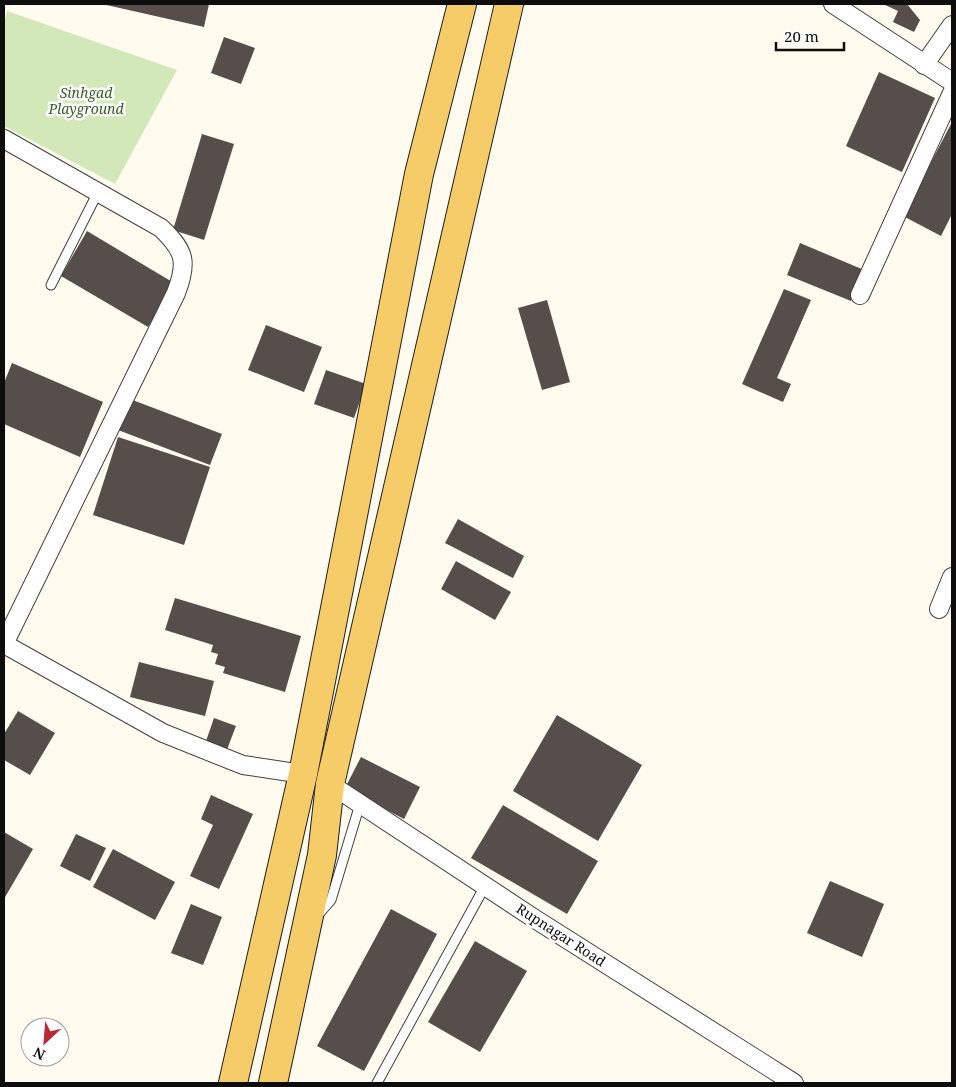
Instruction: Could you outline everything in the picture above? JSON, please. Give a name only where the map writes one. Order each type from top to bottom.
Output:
[{"type":"main road","points":[[234,1083],[303,774],[419,174],[462,4]]},
{"type":"main road","points":[[273,1083],[322,855],[330,784],[509,4]]},
{"type":"street","points":[[833,4],[952,82]]},
{"type":"street","points":[[924,65],[952,25]]},
{"type":"street","points":[[860,295],[952,94]]},
{"type":"street","points":[[4,139],[161,228],[176,242],[183,256],[183,274],[168,310],[4,644],[163,733],[243,765],[303,774]]},
{"type":"street","points":[[939,609],[952,577]]},
{"type":"street","name":"Rupnagar Road","points":[[330,784],[794,1083]]},
{"type":"lane","points":[[51,285],[98,192]]},
{"type":"lane","points":[[306,928],[331,900],[360,804]]},
{"type":"lane","points":[[377,1083],[486,886]]},
{"type":"green space","name":"Sinhgad Playground","points":[[7,11],[177,70],[115,184],[4,126],[4,24]]},
{"type":"building","points":[[102,4],[209,4],[204,27]]},
{"type":"building","points":[[883,4],[907,4],[920,20],[914,32],[893,22],[898,11]]},
{"type":"building","points":[[224,37],[255,48],[241,84],[211,73]]},
{"type":"building","points":[[879,72],[935,98],[902,172],[846,146]]},
{"type":"building","points":[[952,122],[952,214],[941,236],[903,216]]},
{"type":"building","points":[[202,134],[234,144],[204,240],[173,230]]},
{"type":"building","points":[[87,231],[174,283],[148,327],[61,276]]},
{"type":"building","points":[[800,243],[864,270],[851,301],[787,275]]},
{"type":"building","points":[[784,289],[811,300],[777,378],[791,384],[783,402],[742,384]]},
{"type":"building","points":[[547,300],[570,382],[542,390],[518,308]]},
{"type":"building","points":[[266,325],[322,347],[304,392],[248,370]]},
{"type":"building","points":[[12,363],[103,402],[80,457],[4,424],[4,383]]},
{"type":"building","points":[[326,370],[366,384],[354,418],[314,404]]},
{"type":"building","points":[[130,399],[222,434],[210,465],[118,430]]},
{"type":"building","points":[[118,437],[210,467],[184,545],[93,515]]},
{"type":"building","points":[[458,519],[524,556],[513,578],[445,543]]},
{"type":"building","points":[[456,561],[511,592],[495,620],[441,589]]},
{"type":"building","points":[[175,598],[301,636],[285,692],[223,673],[225,667],[215,664],[218,654],[211,652],[213,645],[165,630]]},
{"type":"building","points":[[139,662],[214,681],[205,716],[130,697]]},
{"type":"building","points":[[18,711],[55,733],[30,775],[4,760],[4,734]]},
{"type":"building","points":[[557,715],[642,765],[598,841],[513,791]]},
{"type":"building","points":[[214,718],[236,726],[226,752],[205,744]]},
{"type":"building","points":[[361,757],[420,787],[404,819],[345,788]]},
{"type":"building","points":[[211,795],[253,814],[219,889],[190,876],[213,825],[201,819]]},
{"type":"building","points":[[503,805],[598,861],[567,914],[471,858]]},
{"type":"building","points":[[4,832],[33,849],[4,899]]},
{"type":"building","points":[[76,834],[106,848],[90,881],[60,866]]},
{"type":"building","points":[[113,849],[175,882],[155,920],[93,887]]},
{"type":"building","points":[[830,881],[884,904],[862,957],[807,933]]},
{"type":"building","points":[[191,904],[222,917],[203,965],[171,953]]},
{"type":"building","points":[[391,909],[437,934],[364,1071],[317,1046]]},
{"type":"building","points":[[475,941],[527,971],[480,1052],[428,1022]]}]
